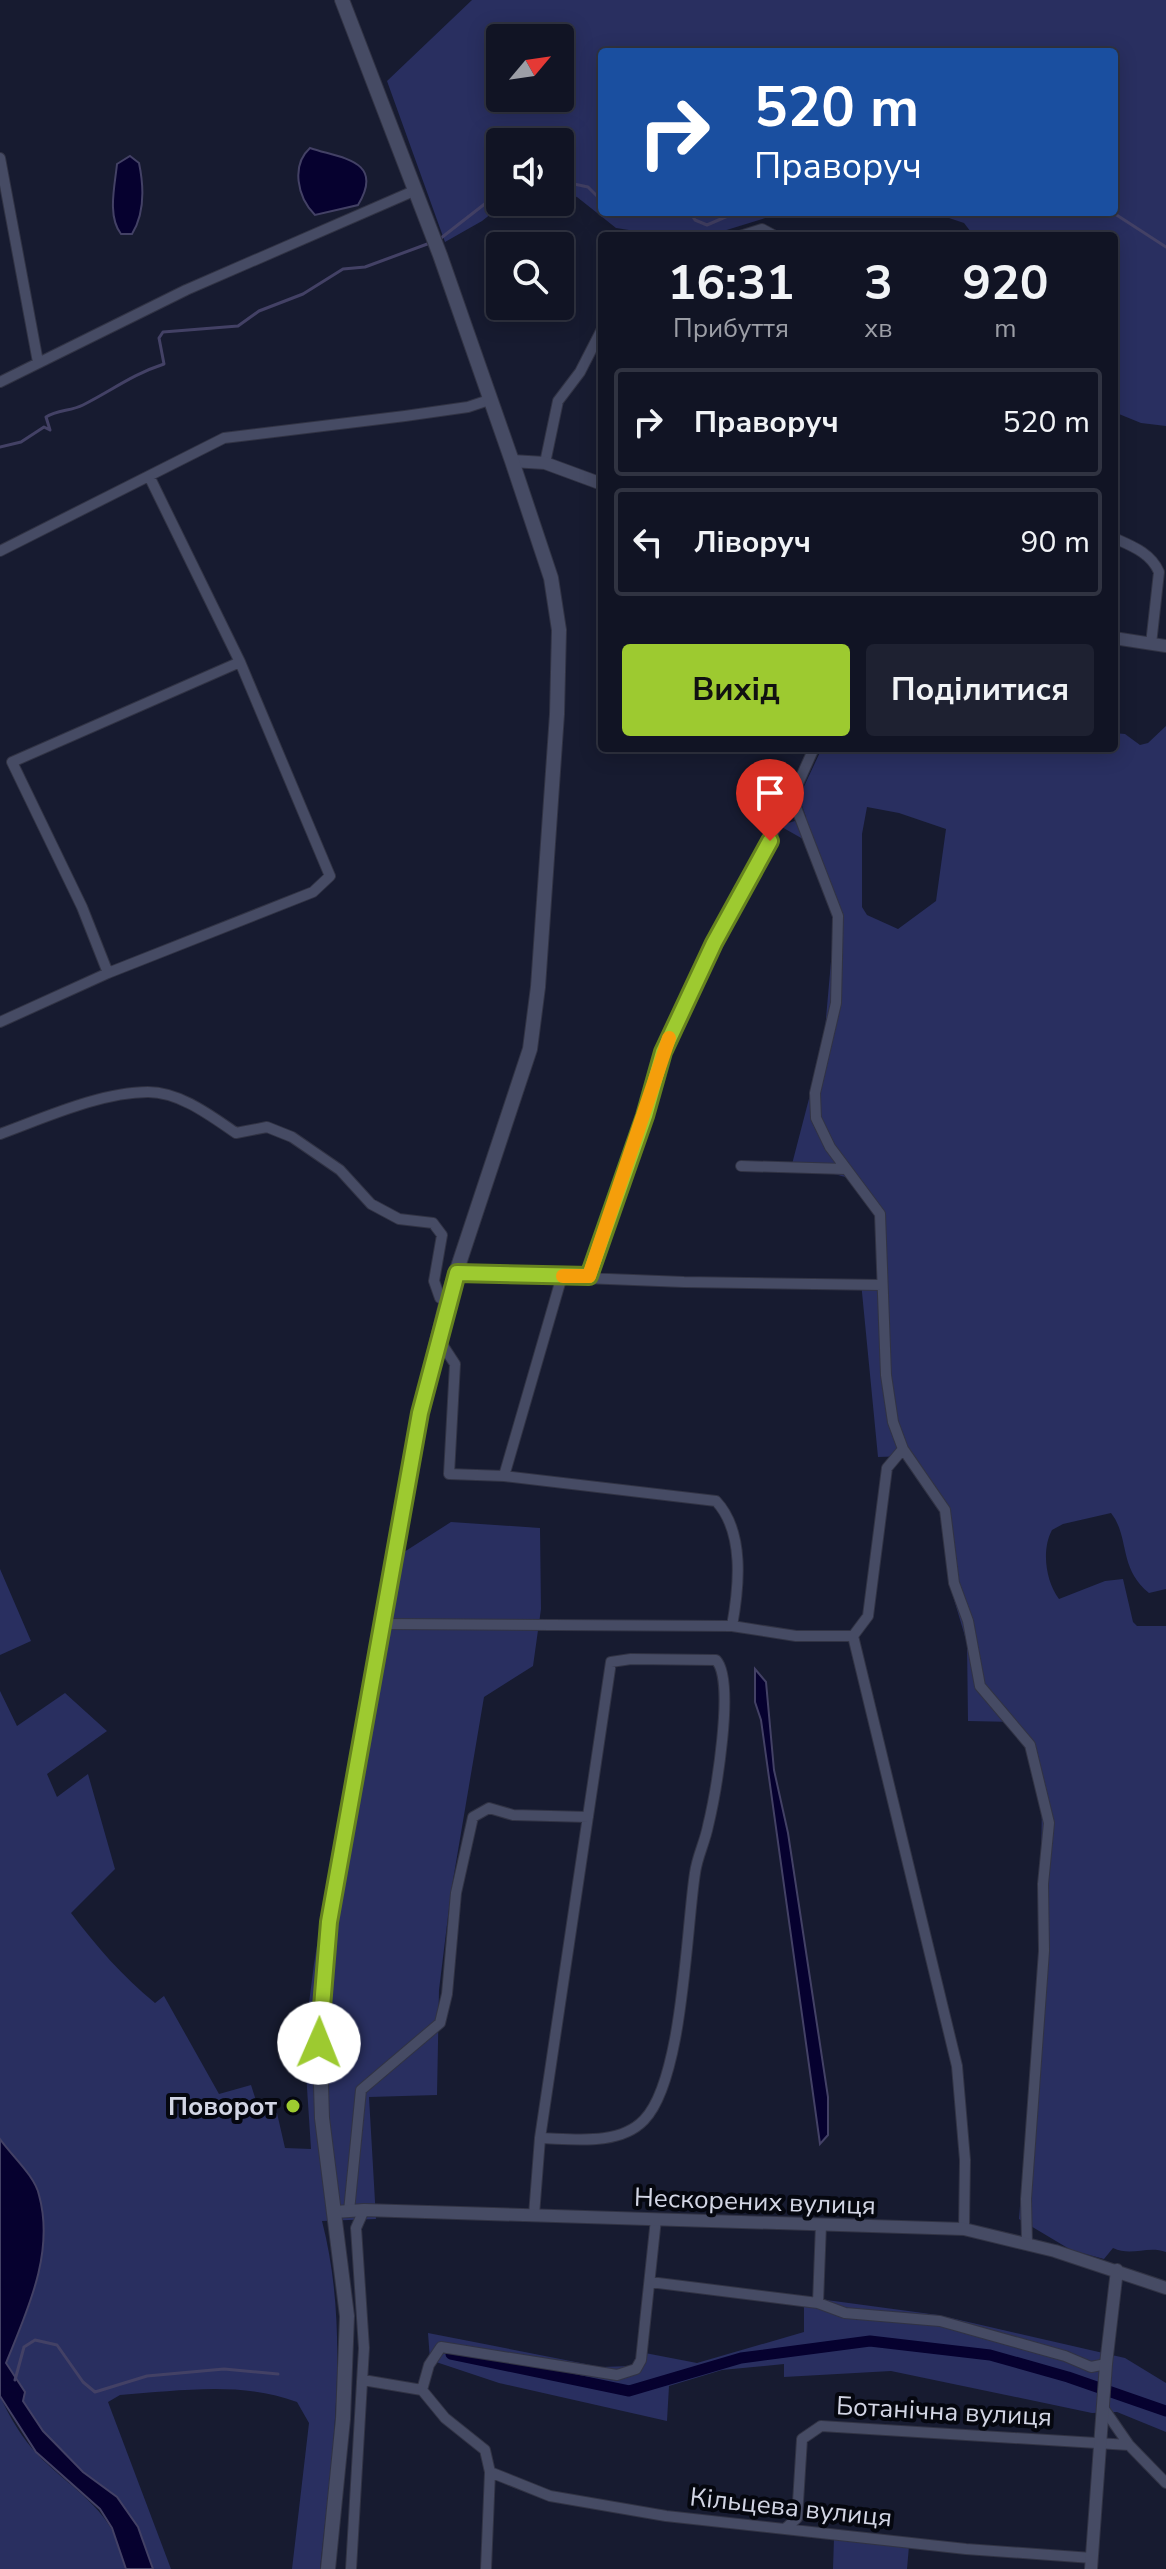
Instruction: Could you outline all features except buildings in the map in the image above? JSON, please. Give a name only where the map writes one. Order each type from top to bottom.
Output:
[{"type":"main road","points":[[328,2569],[343,2419],[347,2316],[342,2211],[322,2118],[319,2018],[329,1922],[420,1413],[447,1300],[530,1049],[538,987],[556,729],[559,630],[551,578],[512,461],[440,255],[342,0]]},
{"type":"street","points":[[0,158],[38,362]]},
{"type":"street","points":[[0,382],[186,290],[416,190]]},
{"type":"street","points":[[545,463],[558,401],[580,372],[598,337]]},
{"type":"street","points":[[0,551],[224,438],[418,415],[489,400]]},
{"type":"street","points":[[512,461],[545,463],[598,483]]},
{"type":"street","points":[[0,1022],[108,973],[313,892],[330,876],[240,662],[150,478]]},
{"type":"street","points":[[1118,540],[1141,551],[1155,563],[1159,572],[1151,644]]},
{"type":"street","points":[[1118,639],[1166,646]]},
{"type":"street","points":[[108,973],[82,907],[12,762],[240,662]]},
{"type":"street","points":[[589,1276],[645,1116],[663,1052],[714,943],[792,797],[812,752]]},
{"type":"street","points":[[792,797],[838,916],[836,1003],[815,1093],[816,1118],[845,1169],[880,1214],[886,1375],[893,1422],[903,1449],[945,1510],[954,1583],[968,1621],[980,1686],[1030,1745],[1049,1823],[1043,1884],[1044,1951],[1026,2199],[1027,2243]]},
{"type":"street","points":[[0,1134],[83,1104],[149,1092],[195,1105],[236,1133],[267,1127],[320,1153],[371,1204],[399,1219],[433,1223],[442,1235],[434,1281],[440,1298],[447,1300]]},
{"type":"street","points":[[741,1166],[845,1169]]},
{"type":"street","points":[[457,1273],[684,1282],[882,1285]]},
{"type":"street","points":[[504,1476],[562,1276]]},
{"type":"street","points":[[438,1338],[455,1364],[449,1474],[504,1476],[716,1501],[728,1514],[737,1550],[732,1626]]},
{"type":"street","points":[[853,1636],[868,1616],[887,1468],[903,1449]]},
{"type":"street","points":[[384,1624],[732,1626],[796,1636],[853,1636]]},
{"type":"street","points":[[853,1636],[957,2066],[965,2160],[964,2229]]},
{"type":"street","points":[[534,2215],[540,2138],[611,1662],[631,1659],[716,1660],[724,1675],[720,1759],[708,1827],[695,1870],[680,2004],[669,2067],[648,2117],[633,2132],[582,2139],[540,2138]]},
{"type":"street","points":[[342,2211],[361,2090],[440,2023],[447,1994],[456,1893],[473,1817],[489,1808],[513,1815],[588,1817]]},
{"type":"street","points":[[351,2569],[364,2324],[356,2228],[364,2210]]},
{"type":"street","name":"Нескорених вулиця","points":[[342,2211],[964,2229],[1027,2243],[1166,2288]]},
{"type":"street","points":[[422,2390],[429,2365],[441,2347],[617,2375],[636,2369],[641,2360],[656,2219]]},
{"type":"street","points":[[818,2303],[821,2224]]},
{"type":"street","points":[[1092,2564],[1102,2406],[1117,2270]]},
{"type":"street","points":[[650,2282],[818,2303],[845,2313],[940,2321],[1065,2356],[1091,2367],[1106,2364]]},
{"type":"street","points":[[363,2380],[422,2390],[445,2418],[485,2450],[490,2472],[486,2569]]},
{"type":"street","points":[[1102,2406],[1129,2445],[1166,2483]]},
{"type":"street","name":"Ботанічна вулиця","points":[[785,2529],[797,2518],[802,2439],[821,2426],[1129,2445]]},
{"type":"street","name":"Кільцева вулиця","points":[[490,2472],[550,2496],[666,2516],[1092,2564]]},
{"type":"shaded area","points":[[472,0],[1166,0],[1166,426],[1141,423],[1118,414],[1118,232],[971,232],[964,223],[943,216],[1118,216],[1118,48],[598,48],[598,214],[574,196],[574,128],[486,128],[488,216],[445,242],[387,81]]},
{"type":"shaded area","points":[[310,148],[345,158],[362,169],[366,178],[365,190],[358,205],[315,215],[309,208],[300,190],[298,172]]},
{"type":"shaded area","points":[[130,156],[139,163],[141,209],[132,234],[121,234],[113,209],[117,164]]},
{"type":"shaded area","points":[[601,216],[772,216],[720,232],[642,232],[616,228]]},
{"type":"shaded area","points":[[1166,726],[1166,1589],[1149,1593],[1139,1583],[1128,1563],[1121,1532],[1111,1513],[1063,1524],[1052,1530],[1046,1556],[1051,1584],[1059,1599],[1105,1581],[1123,1579],[1133,1622],[1137,1626],[1166,1626],[1166,2252],[1113,2248],[1104,2259],[1071,2250],[1019,2219],[1040,1944],[1042,1797],[1034,1755],[1016,1722],[968,1721],[967,1643],[950,1586],[942,1510],[908,1456],[878,1457],[861,1282],[877,1281],[878,1227],[872,1195],[862,1185],[846,1177],[791,1168],[824,1041],[836,905],[810,843],[780,826],[806,817],[799,797],[820,752],[1118,752],[1118,733],[1125,734],[1140,745],[1148,743]],"holes":[[[867,807],[899,813],[946,829],[936,901],[898,929],[867,915],[862,907],[862,834]]]},
{"type":"shaded area","points":[[451,1522],[540,1528],[541,1609],[533,1666],[484,1697],[451,1892],[439,1990],[437,2095],[369,2097],[376,2219],[322,2221],[336,2307],[337,2351],[334,2439],[320,2569],[292,2569],[309,2423],[297,2402],[254,2391],[209,2389],[120,2395],[108,2402],[171,2569],[153,2569],[138,2527],[117,2497],[83,2472],[43,2431],[23,2401],[25,2392],[6,2363],[36,2281],[41,2260],[43,2216],[37,2188],[0,2139],[0,1691],[17,1726],[65,1693],[107,1731],[47,1774],[57,1797],[88,1774],[115,1869],[71,1913],[110,1961],[143,1993],[155,2003],[164,1996],[219,2094],[251,2085],[260,2113],[277,2113],[285,2148],[311,2149],[304,2042],[314,1964],[331,1857],[390,1561]]},
{"type":"shaded area","points":[[0,1569],[31,1641],[0,1655]]},
{"type":"shaded area","points":[[755,1669],[766,1682],[774,1770],[788,1833],[828,2097],[828,2135],[820,2144],[761,1720],[755,1702]]},
{"type":"shaded area","points":[[0,2139],[37,2188],[44,2238],[36,2281],[6,2363],[25,2392],[23,2401],[43,2431],[83,2472],[117,2497],[138,2527],[153,2569],[126,2569],[112,2528],[100,2509],[36,2452],[0,2396]]},
{"type":"shaded area","points":[[804,2297],[938,2315],[1125,2358],[1166,2383],[1166,2432],[1117,2412],[1092,2413],[891,2371],[784,2377],[784,2364],[722,2370],[669,2386],[667,2421],[499,2383],[430,2360],[428,2333],[601,2367],[631,2366],[645,2353],[697,2363],[804,2332]]},
{"type":"shaded area","points":[[0,2396],[31,2448],[103,2517],[121,2548],[126,2569],[0,2569]]},
{"type":"shaded area","points":[[834,2538],[909,2546],[907,2569],[833,2569]]},
{"type":"waterway","points":[[574,184],[588,187],[598,197]]},
{"type":"waterway","points":[[441,238],[486,203]]},
{"type":"waterway","points":[[692,216],[707,225],[728,216]]},
{"type":"waterway","points":[[1118,216],[1166,247]]},
{"type":"waterway","points":[[0,447],[21,442],[44,427],[50,430],[46,417],[83,405],[164,364],[159,338],[163,332],[238,326],[259,311],[303,294],[343,269],[365,267],[430,243]]},
{"type":"waterway","points":[[15,2380],[24,2347],[35,2340],[57,2345],[83,2382],[95,2392],[147,2376],[224,2369],[278,2374]]},
{"type":"waterway","points":[[451,2354],[629,2391],[741,2358],[870,2341],[990,2355],[1068,2377],[1166,2411]]},
{"type":"slow traffic","points":[[563,1276],[589,1276],[669,1038]]},
{"type":"place","name":"Поворот","points":[[293,2106]]},
{"type":"route","points":[[319,2043],[329,1922],[420,1413],[447,1300],[457,1273],[589,1276],[645,1116],[663,1052],[714,943],[770,841]]}]
